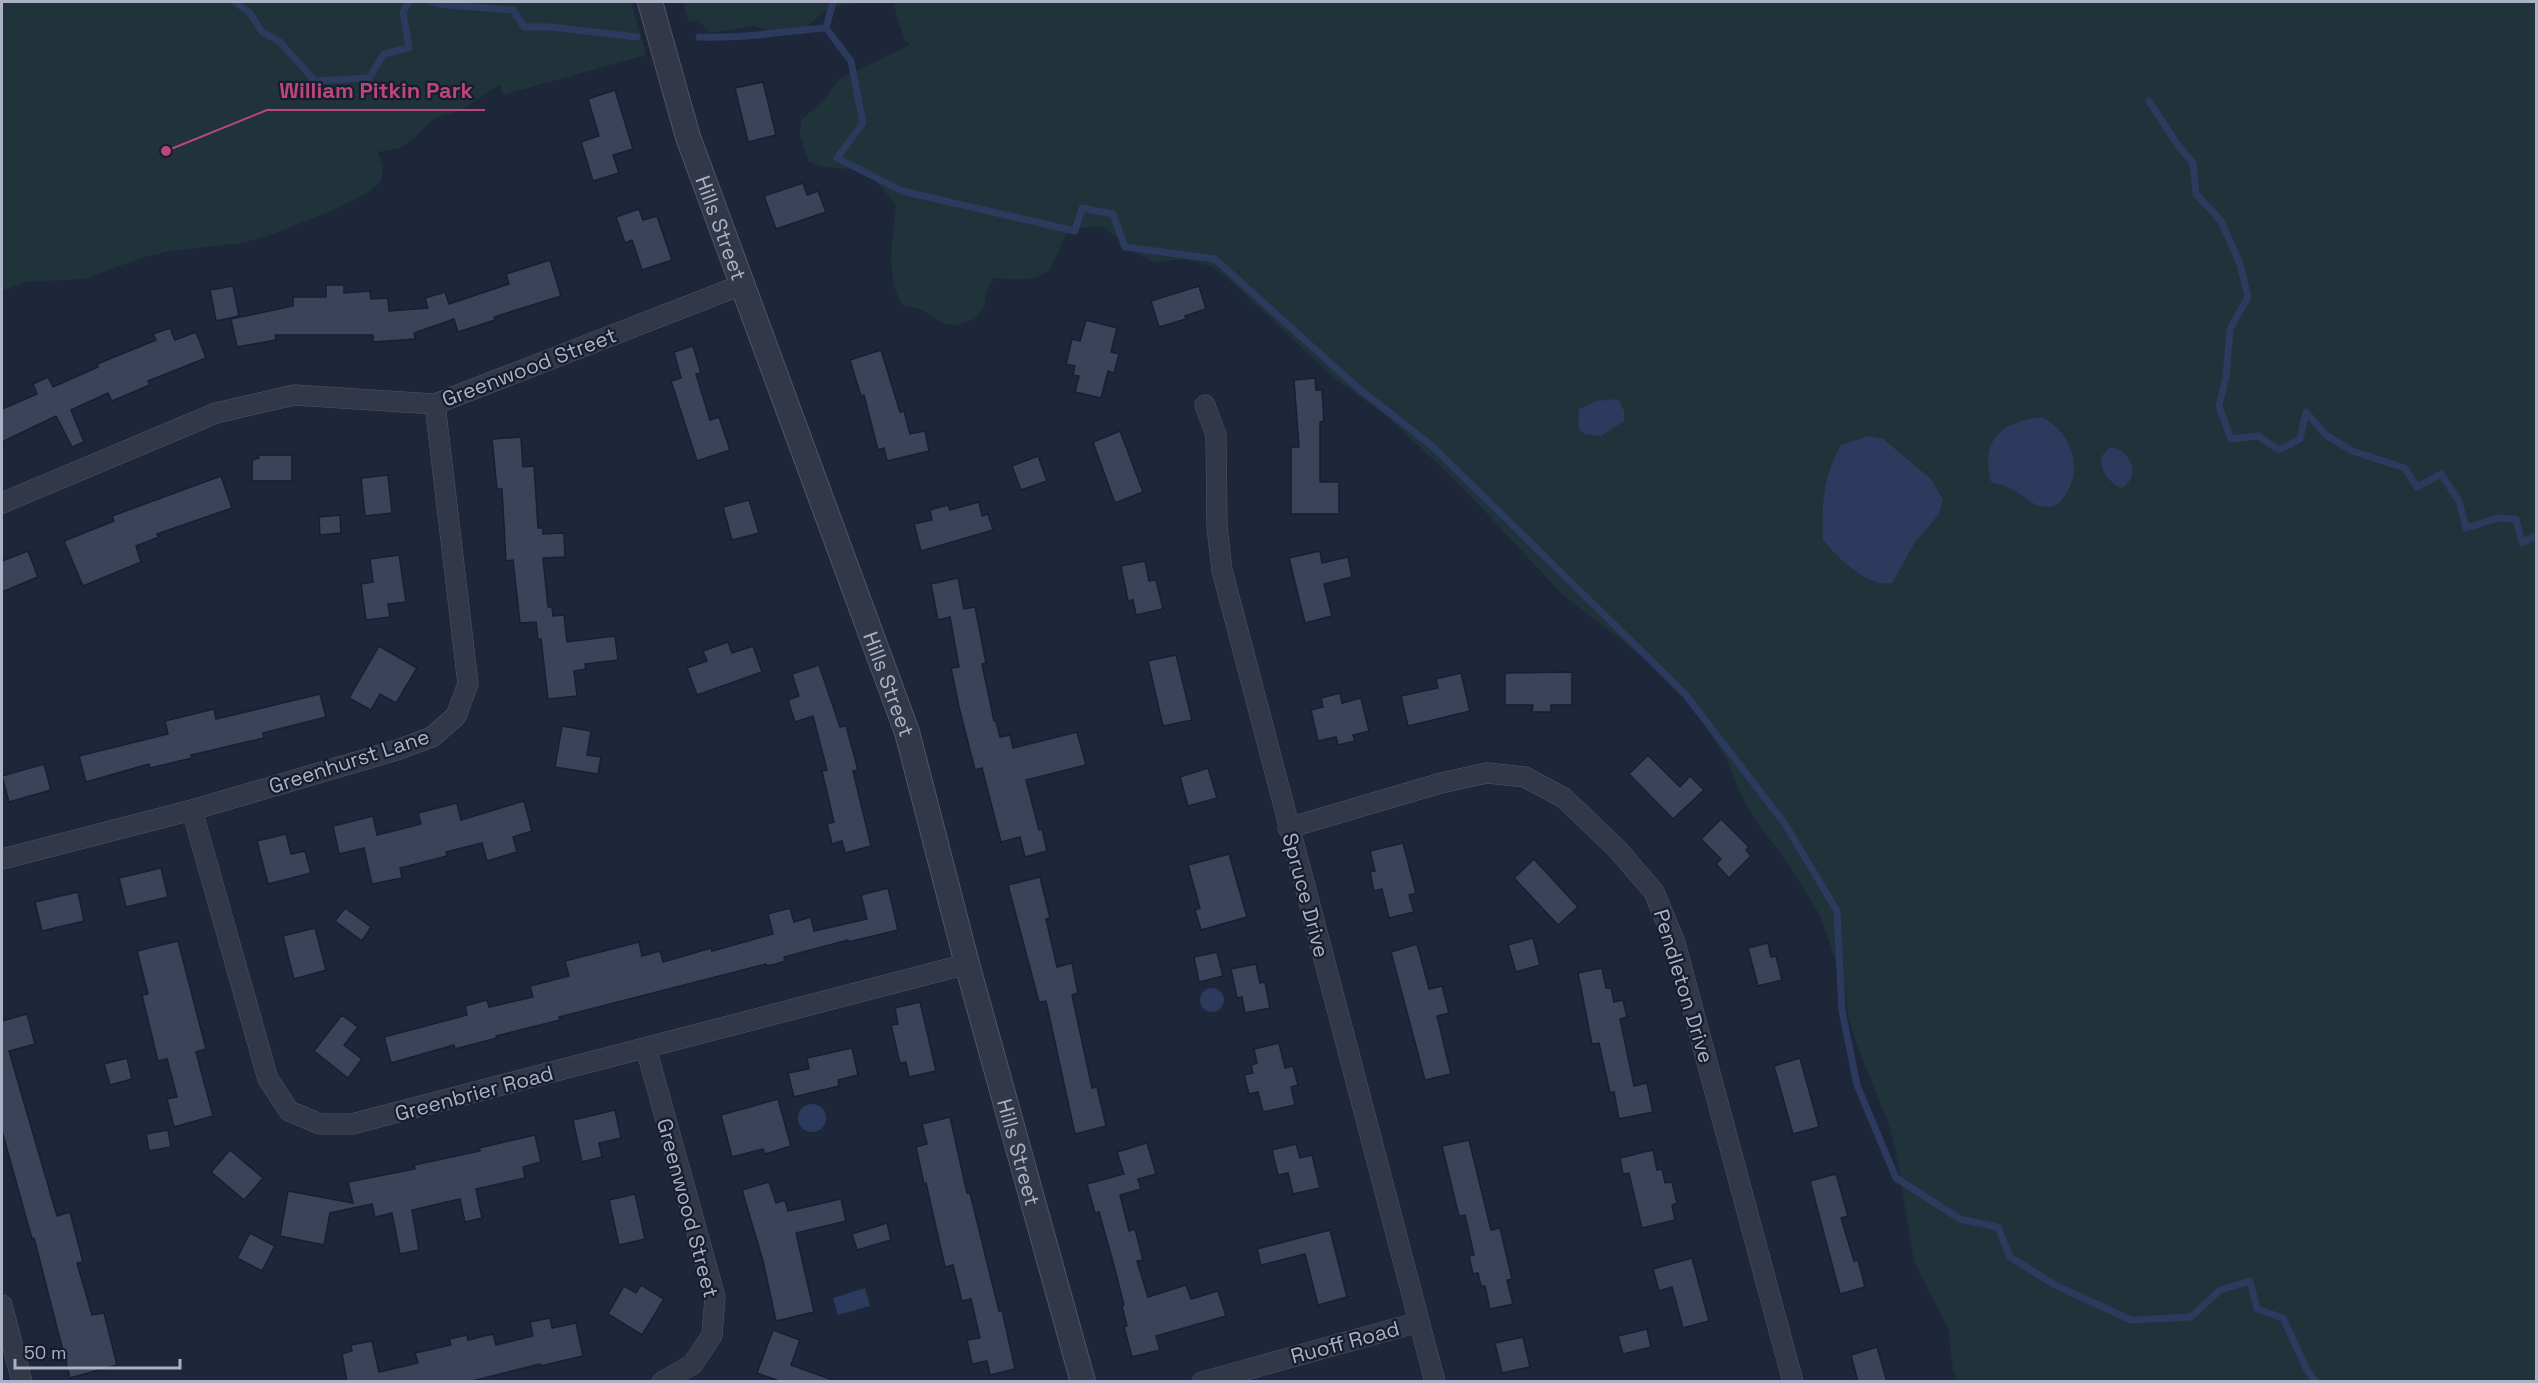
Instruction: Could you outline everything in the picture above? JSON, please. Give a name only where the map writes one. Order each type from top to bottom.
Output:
[{"type":"street","name":"Hills Street","points":[[650,2],[688,136],[907,732],[967,964],[1083,1382]]},
{"type":"street","name":"Greenwood Street","points":[[2,503],[216,413],[294,395],[435,404],[744,284]]},
{"type":"street","name":"Greenhurst Lane","points":[[2,859],[192,810],[397,750],[432,737],[456,716],[468,684],[435,404]]},
{"type":"street","name":"Spruce Drive","points":[[1205,405],[1216,435],[1217,527],[1222,570],[1435,1382]]},
{"type":"street","name":"Pendleton Drive","points":[[1288,828],[1442,783],[1487,773],[1525,777],[1564,798],[1618,850],[1654,892],[1675,943],[1793,1382]]},
{"type":"street","name":"Greenbrier Road","points":[[192,810],[268,1079],[289,1111],[320,1124],[352,1124],[967,964]]},
{"type":"street","name":"Greenwood Street","points":[[646,1048],[715,1298],[712,1335],[693,1364],[662,1382]]},
{"type":"street","points":[[2,1305],[22,1382]]},
{"type":"street","name":"Ruoff Road","points":[[1202,1382],[1419,1322]]},
{"type":"shaded area","points":[[2,2],[631,2],[646,55],[503,95],[500,84],[462,110],[434,118],[413,139],[400,148],[378,152],[383,167],[381,181],[370,191],[338,208],[270,235],[242,243],[170,251],[142,258],[84,279],[25,282],[2,291]]},
{"type":"shaded area","points":[[683,2],[867,2],[837,6],[823,12],[799,33],[784,35],[755,26],[710,33],[698,20],[689,22]]},
{"type":"shaded area","points":[[893,2],[2536,2],[2536,1381],[1958,1381],[1953,1369],[1948,1328],[1914,1262],[1897,1156],[1888,1122],[1856,1043],[1848,1016],[1845,987],[1820,915],[1789,865],[1754,818],[1729,764],[1699,714],[1681,690],[1658,669],[1562,594],[1459,484],[1384,414],[1335,379],[1213,267],[1184,259],[1153,262],[1125,245],[1103,227],[1072,228],[1052,265],[1042,275],[1026,279],[994,278],[986,292],[984,307],[974,319],[959,325],[944,324],[918,308],[903,305],[893,282],[891,257],[896,206],[877,182],[864,173],[824,167],[808,161],[800,134],[801,120],[823,101],[841,78],[910,45],[904,40]]},
{"type":"water","points":[[1618,399],[1624,411],[1624,421],[1601,436],[1584,434],[1578,427],[1579,409],[1596,401]]},
{"type":"water","points":[[2041,417],[2060,431],[2071,450],[2074,461],[2074,472],[2066,494],[2052,507],[2039,506],[2002,485],[1991,482],[1988,467],[1989,454],[1997,435],[2015,423]]},
{"type":"water","points":[[1869,436],[1883,439],[1931,479],[1943,500],[1939,514],[1915,542],[1892,583],[1872,580],[1853,570],[1823,540],[1824,491],[1835,457],[1841,445]]},
{"type":"water","points":[[2113,447],[2125,454],[2132,465],[2132,477],[2122,488],[2110,480],[2103,471],[2102,456]]},
{"type":"water","points":[[1212,988],[1221,991],[1224,1000],[1221,1009],[1212,1012],[1203,1009],[1200,1000],[1203,991]]},
{"type":"water","points":[[812,1104],[822,1108],[826,1118],[822,1128],[812,1132],[802,1128],[798,1118],[802,1108]]},
{"type":"water","points":[[865,1288],[870,1306],[838,1315],[833,1298]]},
{"type":"building","points":[[763,82],[776,135],[748,142],[735,88]]},
{"type":"building","points":[[615,90],[633,149],[613,155],[619,173],[593,181],[581,142],[599,136],[588,99]]},
{"type":"building","points":[[803,183],[807,195],[818,191],[826,212],[776,229],[764,196]]},
{"type":"building","points":[[639,209],[643,220],[657,216],[672,260],[642,270],[632,240],[625,243],[616,217]]},
{"type":"building","points":[[550,260],[561,296],[494,317],[495,320],[458,332],[454,319],[414,333],[415,339],[373,342],[373,335],[275,335],[276,340],[237,347],[231,319],[293,306],[293,297],[326,297],[326,285],[344,285],[344,293],[370,291],[371,299],[388,298],[389,311],[428,308],[425,298],[445,292],[449,304],[509,284],[506,274]]},
{"type":"building","points":[[233,286],[239,316],[216,321],[210,290]]},
{"type":"building","points":[[1199,286],[1206,309],[1185,316],[1186,319],[1159,327],[1151,301]]},
{"type":"building","points":[[1086,320],[1117,328],[1111,352],[1119,354],[1114,373],[1108,371],[1101,398],[1075,392],[1079,376],[1073,375],[1075,366],[1066,364],[1072,339],[1080,341]]},
{"type":"building","points":[[170,328],[175,340],[196,332],[206,358],[148,381],[150,385],[112,401],[108,393],[71,410],[84,442],[72,447],[56,416],[2,442],[2,409],[37,394],[33,384],[48,377],[53,387],[98,367],[97,364],[156,340],[153,334]]},
{"type":"building","points":[[693,346],[701,373],[696,374],[710,420],[719,417],[730,450],[697,461],[671,381],[681,378],[674,352]]},
{"type":"building","points":[[881,350],[900,412],[904,411],[910,434],[925,431],[929,451],[887,461],[884,448],[878,450],[864,395],[861,396],[850,360]]},
{"type":"building","points":[[1315,378],[1316,390],[1322,390],[1324,421],[1320,422],[1320,482],[1339,482],[1339,514],[1291,514],[1291,447],[1299,447],[1294,380]]},
{"type":"building","points":[[1120,431],[1143,492],[1115,503],[1093,442]]},
{"type":"building","points":[[521,437],[523,467],[534,466],[538,528],[543,528],[543,534],[564,533],[565,557],[543,558],[548,607],[552,607],[553,616],[564,615],[567,642],[615,636],[618,660],[585,664],[586,669],[574,671],[577,696],[548,699],[541,639],[538,639],[536,622],[520,623],[513,560],[506,561],[502,489],[497,489],[492,439]]},
{"type":"building","points":[[258,455],[292,455],[292,481],[252,481],[252,460],[259,458]]},
{"type":"building","points":[[1038,456],[1047,481],[1021,490],[1012,466]]},
{"type":"building","points":[[388,475],[392,513],[365,516],[361,478]]},
{"type":"building","points":[[221,476],[232,508],[157,534],[159,537],[136,546],[141,562],[83,586],[64,541],[114,521],[112,516]]},
{"type":"building","points":[[749,500],[759,533],[732,540],[723,507]]},
{"type":"building","points":[[979,502],[982,516],[988,514],[993,530],[921,551],[914,524],[932,520],[930,510],[948,505],[950,510]]},
{"type":"building","points":[[340,515],[341,533],[320,535],[319,517]]},
{"type":"building","points":[[28,551],[38,577],[2,592],[2,561]]},
{"type":"building","points":[[1320,551],[1322,563],[1348,557],[1352,577],[1324,584],[1332,616],[1305,623],[1289,558]]},
{"type":"building","points":[[399,555],[406,602],[388,604],[390,617],[366,620],[361,584],[373,582],[370,559]]},
{"type":"building","points":[[1145,561],[1149,581],[1156,580],[1163,609],[1136,615],[1133,600],[1128,601],[1121,566]]},
{"type":"building","points":[[958,578],[964,609],[975,607],[986,663],[982,664],[994,721],[996,721],[1000,737],[1010,735],[1013,748],[1077,732],[1086,765],[1026,780],[1047,851],[1025,857],[1020,837],[1001,842],[982,768],[975,770],[951,668],[959,667],[950,617],[938,620],[931,584]]},
{"type":"building","points":[[728,642],[732,653],[753,646],[762,672],[697,695],[687,668],[707,661],[703,651]]},
{"type":"building","points":[[379,646],[417,668],[396,703],[380,694],[371,710],[349,698]]},
{"type":"building","points":[[1176,655],[1192,720],[1163,726],[1148,661]]},
{"type":"building","points":[[819,665],[840,727],[846,726],[858,770],[853,771],[871,846],[845,853],[842,841],[832,844],[827,824],[834,822],[822,771],[827,770],[813,716],[795,722],[788,700],[799,696],[792,674]]},
{"type":"building","points":[[1572,672],[1572,705],[1551,705],[1551,712],[1532,712],[1533,705],[1505,705],[1505,673]]},
{"type":"building","points":[[1461,673],[1470,711],[1408,726],[1401,696],[1438,688],[1436,679]]},
{"type":"building","points":[[1340,693],[1342,703],[1361,698],[1369,731],[1353,735],[1355,741],[1338,745],[1336,737],[1318,741],[1311,710],[1323,707],[1321,698]]},
{"type":"building","points":[[320,694],[326,717],[263,733],[264,738],[191,755],[192,758],[150,768],[149,764],[86,782],[79,756],[168,734],[165,721],[214,709],[216,719]]},
{"type":"building","points":[[562,726],[591,731],[587,755],[601,757],[598,774],[555,767]]},
{"type":"building","points":[[1648,755],[1680,787],[1690,776],[1704,790],[1673,819],[1629,774]]},
{"type":"building","points":[[44,764],[51,790],[9,802],[2,776]]},
{"type":"building","points":[[1208,768],[1217,798],[1188,806],[1180,777]]},
{"type":"building","points":[[524,801],[532,831],[513,837],[517,852],[487,861],[482,843],[446,852],[447,856],[400,868],[402,878],[372,884],[364,848],[339,854],[333,826],[373,816],[377,835],[421,824],[418,813],[457,803],[461,820]]},
{"type":"building","points":[[1721,819],[1749,847],[1746,850],[1751,856],[1729,878],[1716,864],[1721,859],[1701,839]]},
{"type":"building","points":[[286,834],[291,854],[305,851],[311,873],[268,884],[257,841]]},
{"type":"building","points":[[1403,843],[1416,893],[1409,895],[1414,912],[1389,918],[1382,889],[1374,891],[1370,872],[1375,871],[1370,851]]},
{"type":"building","points":[[1229,854],[1247,917],[1201,930],[1195,910],[1200,908],[1188,865]]},
{"type":"building","points":[[1534,859],[1578,907],[1558,925],[1514,878]]},
{"type":"building","points":[[161,868],[168,897],[126,907],[119,878]]},
{"type":"building","points":[[1040,877],[1050,918],[1046,919],[1057,967],[1072,963],[1078,993],[1072,995],[1092,1088],[1097,1087],[1106,1126],[1075,1134],[1046,1001],[1039,1002],[1008,885]]},
{"type":"building","points":[[888,888],[898,930],[848,942],[848,940],[784,957],[785,961],[776,964],[767,966],[766,964],[559,1017],[560,1020],[496,1036],[497,1038],[455,1049],[454,1045],[391,1063],[384,1037],[467,1015],[465,1006],[487,1000],[489,1007],[533,997],[530,986],[569,976],[565,961],[639,942],[642,956],[660,951],[663,962],[711,948],[712,951],[773,934],[768,914],[790,908],[794,922],[811,917],[814,931],[867,919],[861,895]]},
{"type":"building","points":[[78,892],[84,921],[42,931],[35,902]]},
{"type":"building","points":[[345,908],[371,927],[362,941],[335,921]]},
{"type":"building","points":[[315,928],[326,970],[294,979],[283,936]]},
{"type":"building","points":[[1533,938],[1540,965],[1516,972],[1508,945]]},
{"type":"building","points":[[178,941],[206,1049],[196,1052],[213,1116],[174,1127],[167,1099],[177,1097],[167,1059],[158,1061],[142,995],[148,994],[137,951]]},
{"type":"building","points":[[1768,943],[1771,957],[1776,956],[1782,980],[1758,986],[1748,948]]},
{"type":"building","points":[[1417,944],[1429,989],[1442,986],[1449,1013],[1437,1016],[1451,1074],[1425,1080],[1391,952]]},
{"type":"building","points":[[1217,952],[1223,976],[1199,982],[1194,957]]},
{"type":"building","points":[[1256,964],[1260,983],[1265,982],[1270,1008],[1245,1013],[1242,997],[1237,998],[1231,969]]},
{"type":"building","points":[[1602,968],[1606,988],[1611,988],[1614,1002],[1623,1000],[1627,1017],[1620,1019],[1634,1086],[1647,1083],[1653,1112],[1619,1119],[1614,1092],[1610,1093],[1599,1043],[1592,1044],[1578,973]]},
{"type":"building","points":[[920,1002],[936,1071],[909,1077],[906,1062],[900,1063],[891,1025],[898,1024],[895,1008]]},
{"type":"building","points":[[27,1014],[35,1044],[9,1051],[57,1216],[70,1212],[83,1262],[77,1263],[92,1315],[104,1313],[117,1365],[70,1378],[34,1238],[32,1239],[2,1131],[2,1021]]},
{"type":"building","points":[[342,1015],[358,1027],[344,1045],[362,1059],[348,1078],[314,1051]]},
{"type":"building","points":[[1279,1043],[1285,1068],[1293,1066],[1298,1085],[1291,1087],[1295,1105],[1263,1112],[1258,1092],[1249,1094],[1244,1075],[1253,1073],[1251,1065],[1257,1063],[1254,1049]]},
{"type":"building","points":[[852,1048],[858,1075],[838,1080],[839,1086],[794,1097],[788,1073],[809,1069],[807,1058]]},
{"type":"building","points":[[127,1058],[132,1079],[110,1085],[104,1064]]},
{"type":"building","points":[[1800,1058],[1819,1127],[1793,1134],[1774,1066]]},
{"type":"building","points":[[778,1099],[791,1146],[765,1154],[763,1149],[732,1157],[721,1115]]},
{"type":"building","points":[[615,1110],[621,1138],[599,1143],[602,1157],[582,1162],[573,1120]]},
{"type":"building","points":[[950,1117],[967,1193],[970,1193],[999,1311],[1002,1310],[1015,1369],[990,1375],[987,1361],[972,1364],[967,1340],[980,1338],[971,1299],[962,1301],[953,1265],[945,1267],[916,1147],[927,1144],[922,1124]]},
{"type":"building","points":[[168,1130],[171,1147],[149,1151],[146,1134]]},
{"type":"building","points":[[535,1135],[541,1162],[523,1167],[525,1178],[476,1189],[482,1218],[465,1222],[460,1199],[412,1210],[419,1250],[400,1254],[392,1213],[375,1217],[372,1204],[330,1213],[324,1245],[280,1236],[288,1191],[353,1203],[348,1182],[415,1169],[414,1165],[480,1151],[479,1148]]},
{"type":"building","points":[[1469,1140],[1491,1230],[1500,1228],[1512,1279],[1507,1280],[1513,1304],[1490,1309],[1485,1286],[1481,1286],[1478,1273],[1473,1274],[1469,1256],[1474,1255],[1465,1215],[1459,1216],[1442,1146]]},
{"type":"building","points":[[1147,1143],[1156,1174],[1138,1179],[1141,1189],[1120,1195],[1129,1231],[1135,1229],[1143,1260],[1137,1261],[1148,1297],[1186,1285],[1191,1299],[1218,1291],[1226,1316],[1156,1336],[1160,1350],[1132,1357],[1124,1327],[1127,1326],[1122,1306],[1124,1305],[1113,1262],[1099,1212],[1095,1213],[1087,1184],[1124,1174],[1117,1152]]},
{"type":"building","points":[[1296,1144],[1300,1158],[1312,1155],[1320,1188],[1293,1194],[1288,1173],[1278,1175],[1272,1150]]},
{"type":"building","points":[[230,1150],[263,1178],[244,1200],[211,1172]]},
{"type":"building","points":[[1653,1150],[1657,1170],[1662,1169],[1665,1183],[1672,1182],[1677,1203],[1672,1205],[1675,1220],[1642,1228],[1629,1173],[1623,1174],[1620,1158]]},
{"type":"building","points":[[1836,1174],[1848,1216],[1841,1218],[1854,1261],[1858,1260],[1865,1287],[1840,1294],[1810,1181]]},
{"type":"building","points":[[769,1182],[776,1203],[785,1200],[788,1211],[841,1199],[846,1221],[796,1233],[814,1312],[776,1321],[763,1261],[742,1190]]},
{"type":"building","points":[[635,1194],[645,1239],[619,1245],[609,1200]]},
{"type":"building","points":[[887,1223],[891,1240],[857,1250],[852,1234]]},
{"type":"building","points":[[1330,1230],[1347,1297],[1318,1305],[1305,1254],[1261,1265],[1257,1249]]},
{"type":"building","points":[[250,1233],[275,1246],[262,1271],[237,1258]]},
{"type":"building","points":[[1692,1258],[1709,1321],[1683,1328],[1672,1287],[1659,1291],[1653,1269]]},
{"type":"building","points":[[641,1285],[664,1299],[642,1335],[608,1314],[624,1286],[636,1293]]},
{"type":"building","points":[[550,1318],[552,1328],[576,1323],[583,1356],[468,1382],[347,1382],[342,1354],[352,1351],[351,1345],[372,1341],[379,1372],[418,1363],[415,1353],[451,1345],[449,1339],[467,1335],[468,1340],[493,1334],[496,1345],[533,1336],[530,1322]]},
{"type":"building","points":[[1647,1329],[1651,1347],[1623,1354],[1618,1336]]},
{"type":"building","points":[[773,1330],[800,1340],[791,1365],[830,1379],[830,1382],[782,1382],[757,1373]]},
{"type":"building","points":[[1523,1337],[1530,1367],[1502,1373],[1495,1343]]},
{"type":"building","points":[[1877,1347],[1887,1382],[1858,1382],[1851,1355]]},
{"type":"waterway","points":[[235,2],[250,13],[262,32],[280,42],[315,81],[369,78],[384,54],[409,48],[403,12],[409,2]]},
{"type":"waterway","points":[[431,2],[513,10],[524,27],[551,27],[637,37]]},
{"type":"waterway","points":[[833,2],[826,28],[851,61],[863,123],[837,158],[902,191],[1075,231],[1082,208],[1113,214],[1125,247],[1215,259],[1358,388],[1432,446],[1685,694],[1785,824],[1837,911],[1842,1011],[1857,1085],[1896,1178],[1960,1219],[1998,1227],[2010,1257],[2055,1285],[2131,1320],[2191,1317],[2220,1290],[2250,1281],[2257,1309],[2283,1318],[2307,1370],[2316,1382]]},
{"type":"waterway","points":[[699,37],[747,36],[826,28]]},
{"type":"waterway","points":[[2149,101],[2177,144],[2193,163],[2196,194],[2221,221],[2240,264],[2248,297],[2230,329],[2226,377],[2219,406],[2231,439],[2258,436],[2279,450],[2300,439],[2306,412],[2326,435],[2352,451],[2405,468],[2417,487],[2441,474],[2459,501],[2466,528],[2498,518],[2516,519],[2522,543],[2536,536]]},
{"type":"place","name":"William Pitkin Park","points":[[166,151]]}]
